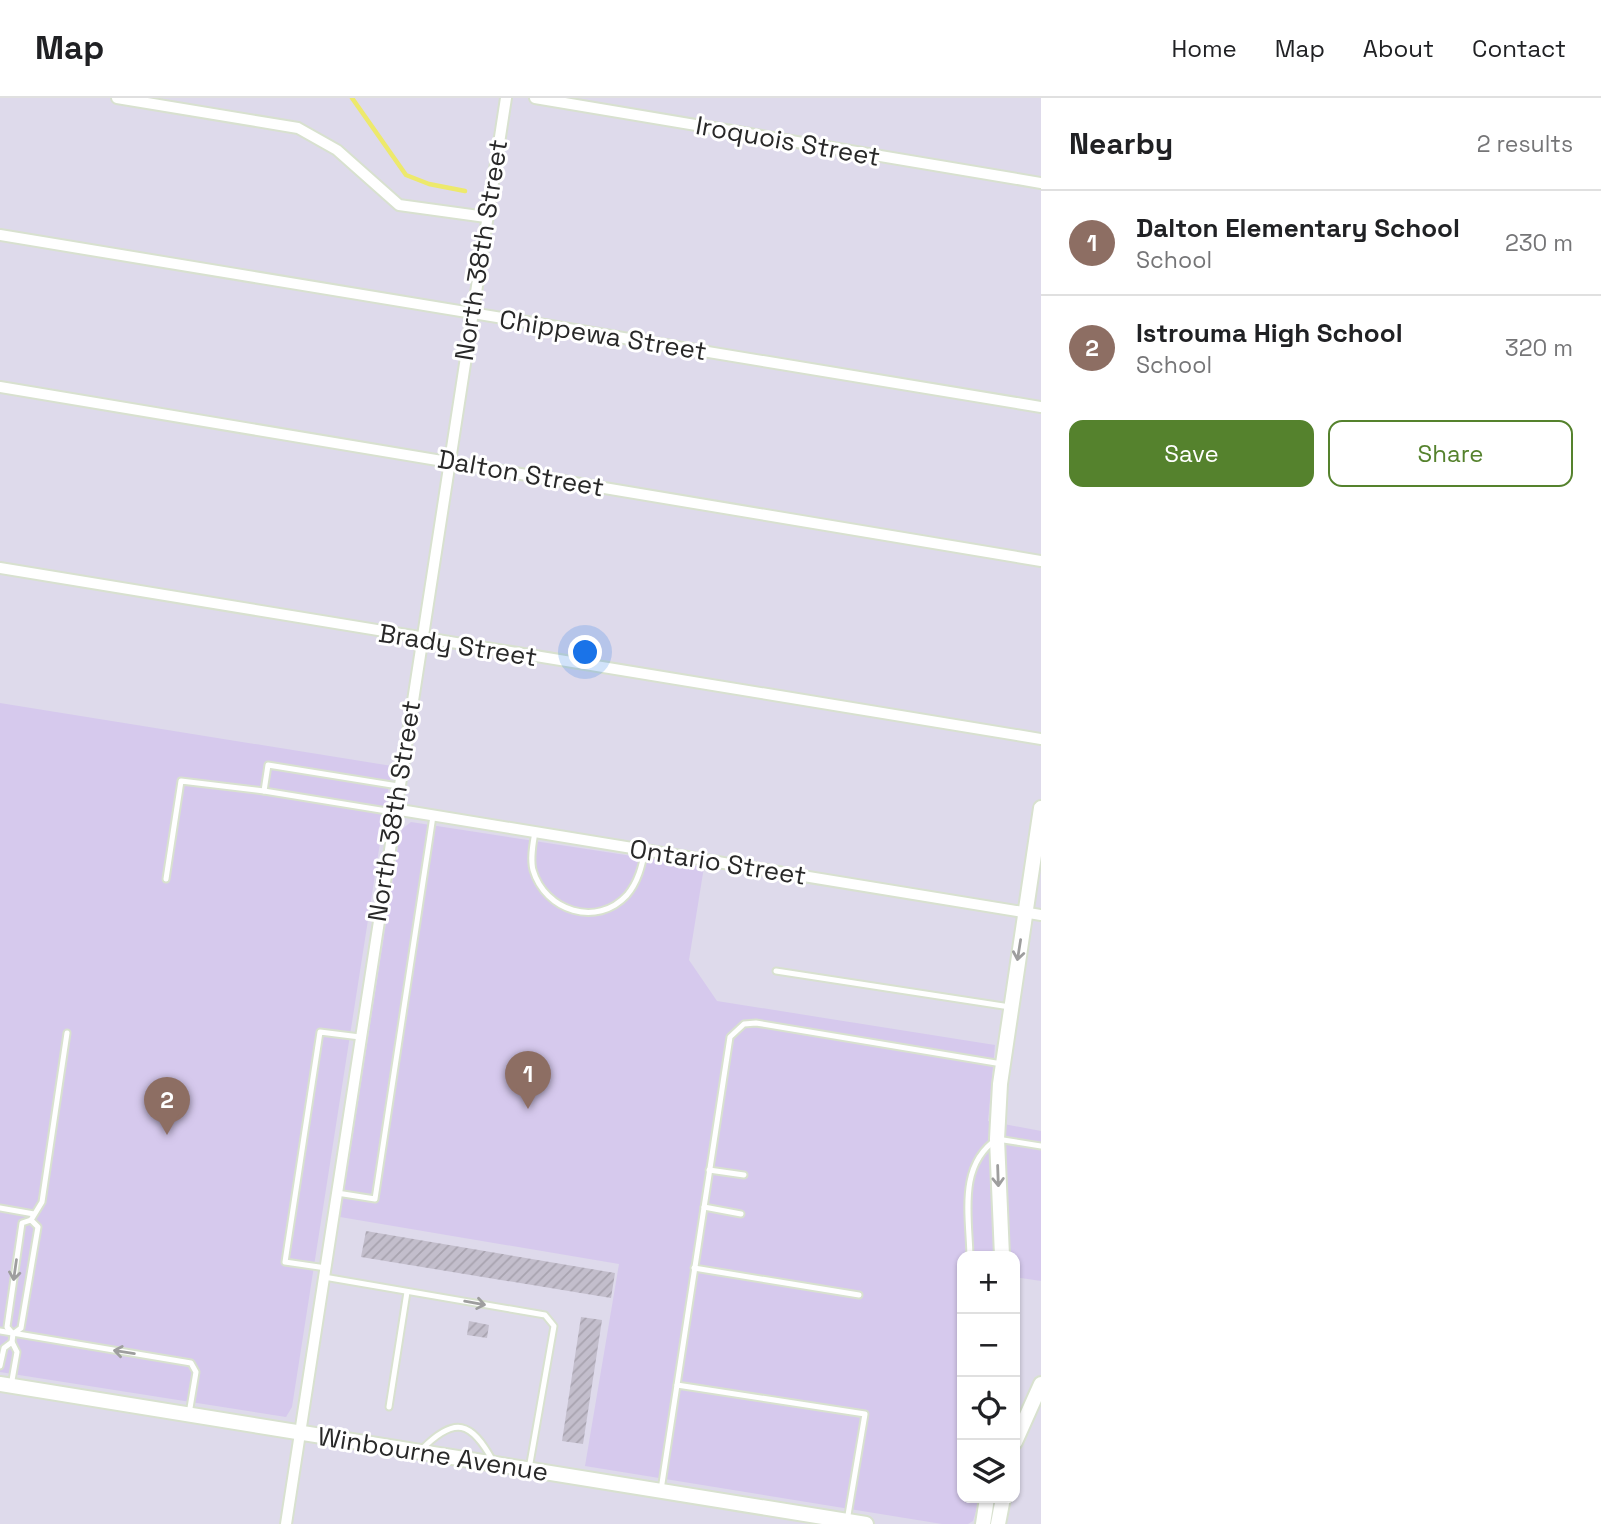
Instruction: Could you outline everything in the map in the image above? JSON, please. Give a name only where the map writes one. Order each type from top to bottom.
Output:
[{"type":"street","points":[[117,98],[298,128],[337,150],[399,205],[486,217]]},
{"type":"street","name":"North 38th Street","points":[[286,1524],[448,460],[506,98]]},
{"type":"street","name":"Iroquois Street","points":[[535,98],[1041,183]]},
{"type":"street","name":"Chippewa Street","points":[[0,235],[1041,407]]},
{"type":"street","name":"Dalton Street","points":[[0,387],[1041,561]]},
{"type":"street","name":"Brady Street","points":[[0,568],[1041,739]]},
{"type":"street","points":[[1002,1251],[997,1139],[1002,1064],[1041,808]]},
{"type":"street","name":"Ontario Street","points":[[394,811],[1041,915]]},
{"type":"street","points":[[1015,1440],[1041,1384]]},
{"type":"street","name":"Winbourne Avenue","points":[[6,1385],[866,1524]]},
{"type":"street","points":[[983,1524],[987,1503]]},
{"type":"street","points":[[998,1524],[1002,1503]]},
{"type":"lane","points":[[264,792],[268,765],[398,786]]},
{"type":"lane","points":[[166,879],[181,781],[394,811]]},
{"type":"lane","points":[[337,1193],[375,1199],[433,816]]},
{"type":"lane","points":[[535,832],[533,868],[540,887],[555,903],[572,911],[588,913],[618,904],[638,878],[646,850]]},
{"type":"lane","points":[[776,971],[1010,1007]]},
{"type":"lane","points":[[661,1491],[730,1037],[744,1024],[757,1023],[1002,1064]]},
{"type":"lane","points":[[360,1037],[320,1032],[285,1262],[407,1292],[545,1315],[551,1319],[554,1326],[529,1469]]},
{"type":"lane","points":[[13,1334],[7,1327],[22,1223],[33,1217],[42,1202],[67,1033]]},
{"type":"lane","points":[[970,1251],[969,1175],[987,1146],[997,1139],[1041,1146]]},
{"type":"lane","points":[[709,1170],[744,1175]]},
{"type":"lane","points":[[704,1207],[741,1214]]},
{"type":"lane","points":[[0,1208],[33,1217],[38,1227],[20,1328],[13,1334],[12,1342],[17,1352],[6,1385]]},
{"type":"lane","points":[[694,1268],[859,1295]]},
{"type":"lane","points":[[389,1407],[407,1292]]},
{"type":"lane","points":[[0,1331],[191,1363],[196,1372],[188,1414]]},
{"type":"lane","points":[[0,1366],[4,1348],[12,1342]]},
{"type":"lane","points":[[677,1385],[865,1414],[847,1521]]},
{"type":"lane","points":[[419,1452],[443,1429],[458,1427],[482,1441],[495,1464]]},
{"type":"shaded area","points":[[0,703],[392,766],[292,1407],[286,1417],[0,1372]]},
{"type":"shaded area","points":[[411,822],[704,867],[689,960],[717,1001],[995,1045],[988,1121],[1041,1131],[1041,1281],[1020,1278],[1020,1251],[957,1251],[957,1503],[978,1503],[973,1521],[968,1524],[942,1524],[585,1466],[619,1264],[340,1217],[402,829]]},
{"type":"building","points":[[366,1231],[615,1273],[611,1298],[361,1257]]},
{"type":"building","points":[[581,1317],[602,1320],[583,1444],[562,1441]]},
{"type":"building","points":[[469,1321],[489,1325],[487,1338],[467,1335]]},
{"type":"waterway","points":[[352,98],[406,175],[429,184],[465,191]]},
{"type":"place","name":"Dalton Elementary School","points":[[528,1109]]},
{"type":"place","name":"Istrouma High School","points":[[167,1135]]}]
